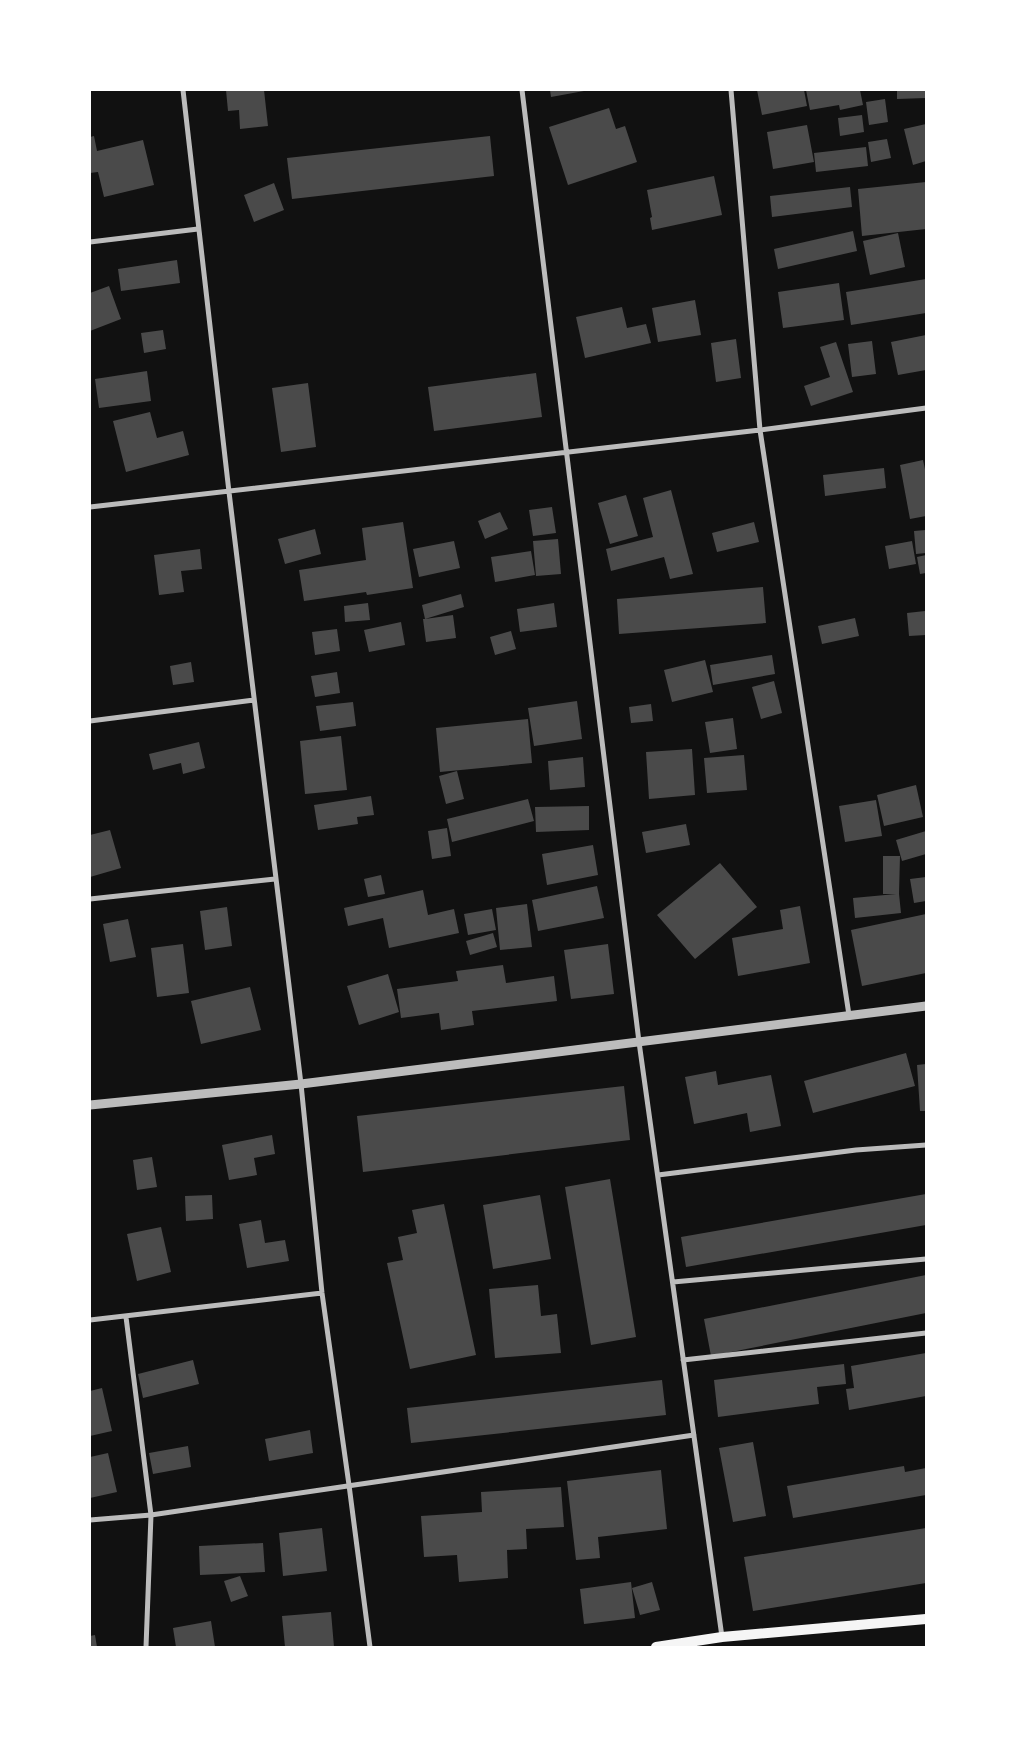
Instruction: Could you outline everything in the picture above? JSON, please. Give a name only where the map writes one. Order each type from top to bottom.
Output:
[{"type":"main road","points":[[656,1647],[722,1637],[926,1619]]},
{"type":"street","points":[[183,90],[229,492],[301,1084],[322,1293],[370,1647]]},
{"type":"street","points":[[522,90],[639,1042],[722,1637]]},
{"type":"street","points":[[731,90],[760,430],[849,1015]]},
{"type":"street","points":[[90,242],[198,229]]},
{"type":"street","points":[[90,507],[566,453],[926,408]]},
{"type":"street","points":[[90,721],[254,700]]},
{"type":"street","points":[[90,899],[275,879]]},
{"type":"street","points":[[90,1105],[301,1084],[926,1006]]},
{"type":"street","points":[[658,1175],[856,1150],[926,1145]]},
{"type":"street","points":[[673,1282],[926,1260]]},
{"type":"street","points":[[90,1320],[322,1293]]},
{"type":"street","points":[[126,1317],[151,1515],[146,1647]]},
{"type":"street","points":[[683,1360],[926,1333]]},
{"type":"street","points":[[90,1520],[151,1515],[694,1435]]},
{"type":"building","points":[[226,90],[264,90],[268,126],[240,129],[239,110],[228,111]]},
{"type":"building","points":[[550,90],[584,90],[584,91],[551,97]]},
{"type":"building","points":[[757,90],[804,90],[807,106],[762,115]]},
{"type":"building","points":[[806,90],[860,90],[863,105],[840,110],[839,105],[810,110]]},
{"type":"building","points":[[897,90],[926,90],[926,98],[897,99]]},
{"type":"building","points":[[885,99],[888,122],[869,125],[866,102]]},
{"type":"building","points":[[609,108],[616,129],[625,126],[637,162],[568,185],[549,127]]},
{"type":"building","points":[[862,115],[864,132],[840,136],[838,118]]},
{"type":"building","points":[[926,124],[926,161],[913,165],[904,129]]},
{"type":"building","points":[[807,125],[814,162],[773,169],[767,132]]},
{"type":"building","points":[[94,136],[97,151],[143,140],[154,185],[104,197],[98,172],[90,173],[90,137]]},
{"type":"building","points":[[490,136],[494,176],[292,199],[287,158]]},
{"type":"building","points":[[887,139],[891,158],[871,162],[868,142]]},
{"type":"building","points":[[866,147],[868,166],[816,172],[814,153]]},
{"type":"building","points":[[714,176],[722,215],[652,230],[650,218],[652,217],[647,190]]},
{"type":"building","points":[[926,182],[926,229],[862,236],[858,189]]},
{"type":"building","points":[[274,183],[284,210],[254,222],[244,195]]},
{"type":"building","points":[[850,187],[852,207],[772,217],[770,196]]},
{"type":"building","points":[[853,231],[857,251],[778,269],[774,249]]},
{"type":"building","points":[[898,233],[905,267],[870,275],[863,241]]},
{"type":"building","points":[[177,260],[180,283],[121,291],[118,269]]},
{"type":"building","points":[[926,279],[926,313],[851,325],[846,292]]},
{"type":"building","points":[[839,283],[844,320],[783,328],[778,292]]},
{"type":"building","points":[[109,286],[121,319],[90,331],[90,293]]},
{"type":"building","points":[[695,300],[701,335],[658,342],[652,308]]},
{"type":"building","points":[[622,307],[627,328],[646,324],[651,343],[585,358],[576,317]]},
{"type":"building","points":[[163,330],[166,349],[144,353],[141,333]]},
{"type":"building","points":[[926,335],[926,370],[898,375],[891,342]]},
{"type":"building","points":[[736,339],[741,378],[716,382],[711,343]]},
{"type":"building","points":[[872,341],[876,374],[852,377],[848,344]]},
{"type":"building","points":[[836,342],[853,392],[811,406],[804,386],[830,377],[820,347]]},
{"type":"building","points":[[147,371],[151,401],[99,408],[95,379]]},
{"type":"building","points":[[536,373],[542,417],[434,431],[428,387]]},
{"type":"building","points":[[308,383],[316,447],[281,452],[272,388]]},
{"type":"building","points":[[150,412],[157,438],[183,431],[189,455],[126,472],[113,421]]},
{"type":"building","points":[[923,460],[926,474],[926,516],[910,519],[900,465]]},
{"type":"building","points":[[884,468],[886,488],[825,496],[823,475]]},
{"type":"building","points":[[671,490],[693,574],[670,579],[664,557],[611,571],[606,549],[653,537],[643,498]]},
{"type":"building","points":[[626,495],[638,536],[610,544],[598,503]]},
{"type":"building","points":[[552,507],[556,533],[533,536],[529,510]]},
{"type":"building","points":[[500,512],[508,529],[485,539],[478,521]]},
{"type":"building","points":[[403,522],[413,588],[367,595],[366,592],[304,601],[299,570],[366,560],[362,528]]},
{"type":"building","points":[[754,522],[759,542],[717,552],[712,533]]},
{"type":"building","points":[[315,529],[321,554],[285,564],[278,539]]},
{"type":"building","points":[[926,530],[926,553],[916,554],[914,531]]},
{"type":"building","points":[[558,539],[561,574],[536,576],[533,541]]},
{"type":"building","points":[[454,541],[460,568],[419,577],[413,549]]},
{"type":"building","points":[[912,541],[916,564],[889,569],[885,546]]},
{"type":"building","points":[[200,549],[202,569],[181,571],[184,592],[159,595],[154,555]]},
{"type":"building","points":[[531,551],[535,575],[495,582],[491,557]]},
{"type":"building","points":[[926,555],[926,573],[920,574],[917,557]]},
{"type":"building","points":[[763,587],[766,623],[619,634],[617,599]]},
{"type":"building","points":[[461,594],[464,607],[425,619],[422,605]]},
{"type":"building","points":[[368,603],[370,620],[345,622],[344,606]]},
{"type":"building","points":[[554,603],[557,627],[520,632],[517,609]]},
{"type":"building","points":[[925,611],[926,635],[909,636],[907,613]]},
{"type":"building","points":[[453,615],[456,638],[426,642],[423,619]]},
{"type":"building","points":[[855,618],[859,636],[822,644],[818,626]]},
{"type":"building","points":[[401,622],[405,645],[369,652],[364,630]]},
{"type":"building","points":[[337,629],[340,651],[315,655],[312,632]]},
{"type":"building","points":[[511,631],[516,649],[495,655],[490,637]]},
{"type":"building","points":[[772,655],[775,674],[713,685],[710,665]]},
{"type":"building","points":[[705,660],[713,692],[672,702],[664,670]]},
{"type":"building","points":[[191,662],[194,682],[173,685],[170,666]]},
{"type":"building","points":[[337,672],[340,693],[315,697],[311,676]]},
{"type":"building","points":[[774,681],[782,713],[761,719],[752,687]]},
{"type":"building","points":[[577,701],[582,739],[534,746],[528,708]]},
{"type":"building","points":[[353,702],[356,726],[320,731],[316,706]]},
{"type":"building","points":[[651,704],[653,721],[631,723],[629,707]]},
{"type":"building","points":[[733,718],[737,749],[710,753],[705,722]]},
{"type":"building","points":[[528,719],[532,763],[440,772],[436,728]]},
{"type":"building","points":[[341,736],[347,790],[305,794],[300,741]]},
{"type":"building","points":[[199,742],[205,768],[183,774],[181,763],[153,770],[149,754]]},
{"type":"building","points":[[692,749],[695,795],[649,799],[646,752]]},
{"type":"building","points":[[744,755],[747,790],[707,793],[704,758]]},
{"type":"building","points":[[583,757],[585,787],[550,790],[548,761]]},
{"type":"building","points":[[457,771],[464,799],[446,804],[439,776]]},
{"type":"building","points":[[916,785],[923,817],[884,826],[877,795]]},
{"type":"building","points":[[371,796],[374,815],[357,817],[358,824],[318,830],[314,805]]},
{"type":"building","points":[[528,799],[534,821],[452,842],[447,819]]},
{"type":"building","points":[[876,800],[882,836],[845,842],[839,806]]},
{"type":"building","points":[[589,806],[589,830],[536,832],[535,807]]},
{"type":"building","points":[[686,824],[690,845],[646,853],[642,832]]},
{"type":"building","points":[[447,828],[451,856],[432,859],[428,831]]},
{"type":"building","points":[[110,830],[121,868],[90,877],[90,835]]},
{"type":"building","points":[[926,831],[926,854],[902,861],[896,840]]},
{"type":"building","points":[[593,845],[598,875],[547,885],[542,854]]},
{"type":"building","points":[[883,856],[900,856],[899,894],[901,913],[855,918],[853,898],[896,894],[883,894]]},
{"type":"building","points":[[720,863],[757,907],[695,959],[657,915]]},
{"type":"building","points":[[381,875],[385,894],[368,897],[364,879]]},
{"type":"building","points":[[926,877],[926,901],[914,903],[910,879]]},
{"type":"building","points":[[597,886],[604,918],[538,931],[532,900]]},
{"type":"building","points":[[423,890],[428,915],[454,909],[459,933],[389,948],[383,918],[348,926],[344,908]]},
{"type":"building","points":[[527,904],[532,947],[500,950],[496,908]]},
{"type":"building","points":[[800,906],[810,963],[738,976],[732,938],[783,929],[780,910]]},
{"type":"building","points":[[227,907],[232,946],[205,950],[200,911]]},
{"type":"building","points":[[492,909],[496,930],[468,935],[464,914]]},
{"type":"building","points":[[926,914],[926,973],[862,986],[851,930]]},
{"type":"building","points":[[128,919],[136,957],[110,962],[103,924]]},
{"type":"building","points":[[493,933],[497,947],[470,955],[466,941]]},
{"type":"building","points":[[183,944],[189,993],[157,997],[151,948]]},
{"type":"building","points":[[608,944],[614,994],[571,999],[564,950]]},
{"type":"building","points":[[503,965],[506,983],[554,976],[557,1001],[472,1011],[474,1025],[441,1030],[439,1013],[401,1018],[397,989],[458,981],[456,971]]},
{"type":"building","points":[[388,974],[399,1012],[359,1025],[347,986]]},
{"type":"building","points":[[250,987],[261,1030],[201,1044],[191,1001]]},
{"type":"building","points":[[906,1053],[915,1086],[813,1113],[804,1081]]},
{"type":"building","points":[[926,1064],[926,1111],[920,1111],[917,1065]]},
{"type":"building","points":[[716,1071],[718,1085],[771,1075],[781,1126],[750,1132],[747,1113],[694,1124],[685,1077]]},
{"type":"building","points":[[624,1086],[630,1140],[363,1172],[357,1116]]},
{"type":"building","points":[[272,1135],[275,1154],[254,1158],[257,1175],[229,1180],[222,1145]]},
{"type":"building","points":[[152,1157],[157,1187],[137,1190],[133,1160]]},
{"type":"building","points":[[610,1179],[636,1337],[591,1345],[565,1187]]},
{"type":"building","points":[[926,1194],[926,1225],[686,1267],[681,1237]]},
{"type":"building","points":[[212,1195],[213,1219],[186,1221],[185,1196]]},
{"type":"building","points":[[540,1195],[551,1259],[493,1269],[483,1205]]},
{"type":"building","points":[[444,1204],[476,1355],[410,1369],[387,1263],[403,1260],[398,1237],[417,1233],[412,1210]]},
{"type":"building","points":[[261,1220],[265,1243],[285,1240],[289,1261],[247,1268],[239,1224]]},
{"type":"building","points":[[161,1227],[171,1272],[137,1281],[127,1234]]},
{"type":"building","points":[[926,1275],[926,1313],[711,1356],[704,1319]]},
{"type":"building","points":[[538,1285],[541,1316],[557,1314],[561,1353],[495,1358],[489,1289]]},
{"type":"building","points":[[926,1353],[926,1396],[849,1410],[846,1389],[854,1388],[851,1366]]},
{"type":"building","points":[[193,1360],[199,1384],[143,1398],[138,1374]]},
{"type":"building","points":[[844,1364],[846,1384],[817,1387],[819,1404],[718,1417],[714,1380]]},
{"type":"building","points":[[662,1380],[666,1415],[411,1443],[407,1408]]},
{"type":"building","points":[[102,1388],[112,1431],[90,1436],[90,1391]]},
{"type":"building","points":[[310,1430],[313,1453],[269,1461],[265,1439]]},
{"type":"building","points":[[753,1442],[766,1516],[733,1522],[719,1448]]},
{"type":"building","points":[[188,1446],[191,1467],[153,1474],[149,1453]]},
{"type":"building","points":[[108,1453],[117,1492],[90,1498],[90,1457]]},
{"type":"building","points":[[904,1466],[905,1472],[926,1468],[926,1495],[793,1518],[787,1486]]},
{"type":"building","points":[[661,1470],[667,1529],[598,1537],[600,1558],[576,1560],[567,1481]]},
{"type":"building","points":[[561,1487],[564,1527],[526,1529],[527,1549],[507,1550],[508,1578],[459,1582],[457,1555],[424,1557],[421,1516],[482,1512],[481,1492]]},
{"type":"building","points":[[322,1528],[327,1571],[283,1576],[279,1533]]},
{"type":"building","points":[[926,1528],[926,1583],[753,1611],[744,1557]]},
{"type":"building","points":[[263,1543],[265,1572],[200,1575],[199,1546]]},
{"type":"building","points":[[240,1576],[248,1596],[231,1602],[224,1581]]},
{"type":"building","points":[[631,1582],[635,1618],[584,1624],[580,1589]]},
{"type":"building","points":[[652,1582],[660,1610],[640,1615],[632,1588]]},
{"type":"building","points":[[331,1612],[334,1647],[285,1647],[282,1616]]},
{"type":"building","points":[[211,1621],[215,1647],[176,1647],[173,1628]]},
{"type":"building","points":[[95,1635],[97,1647],[90,1647],[90,1636]]}]
